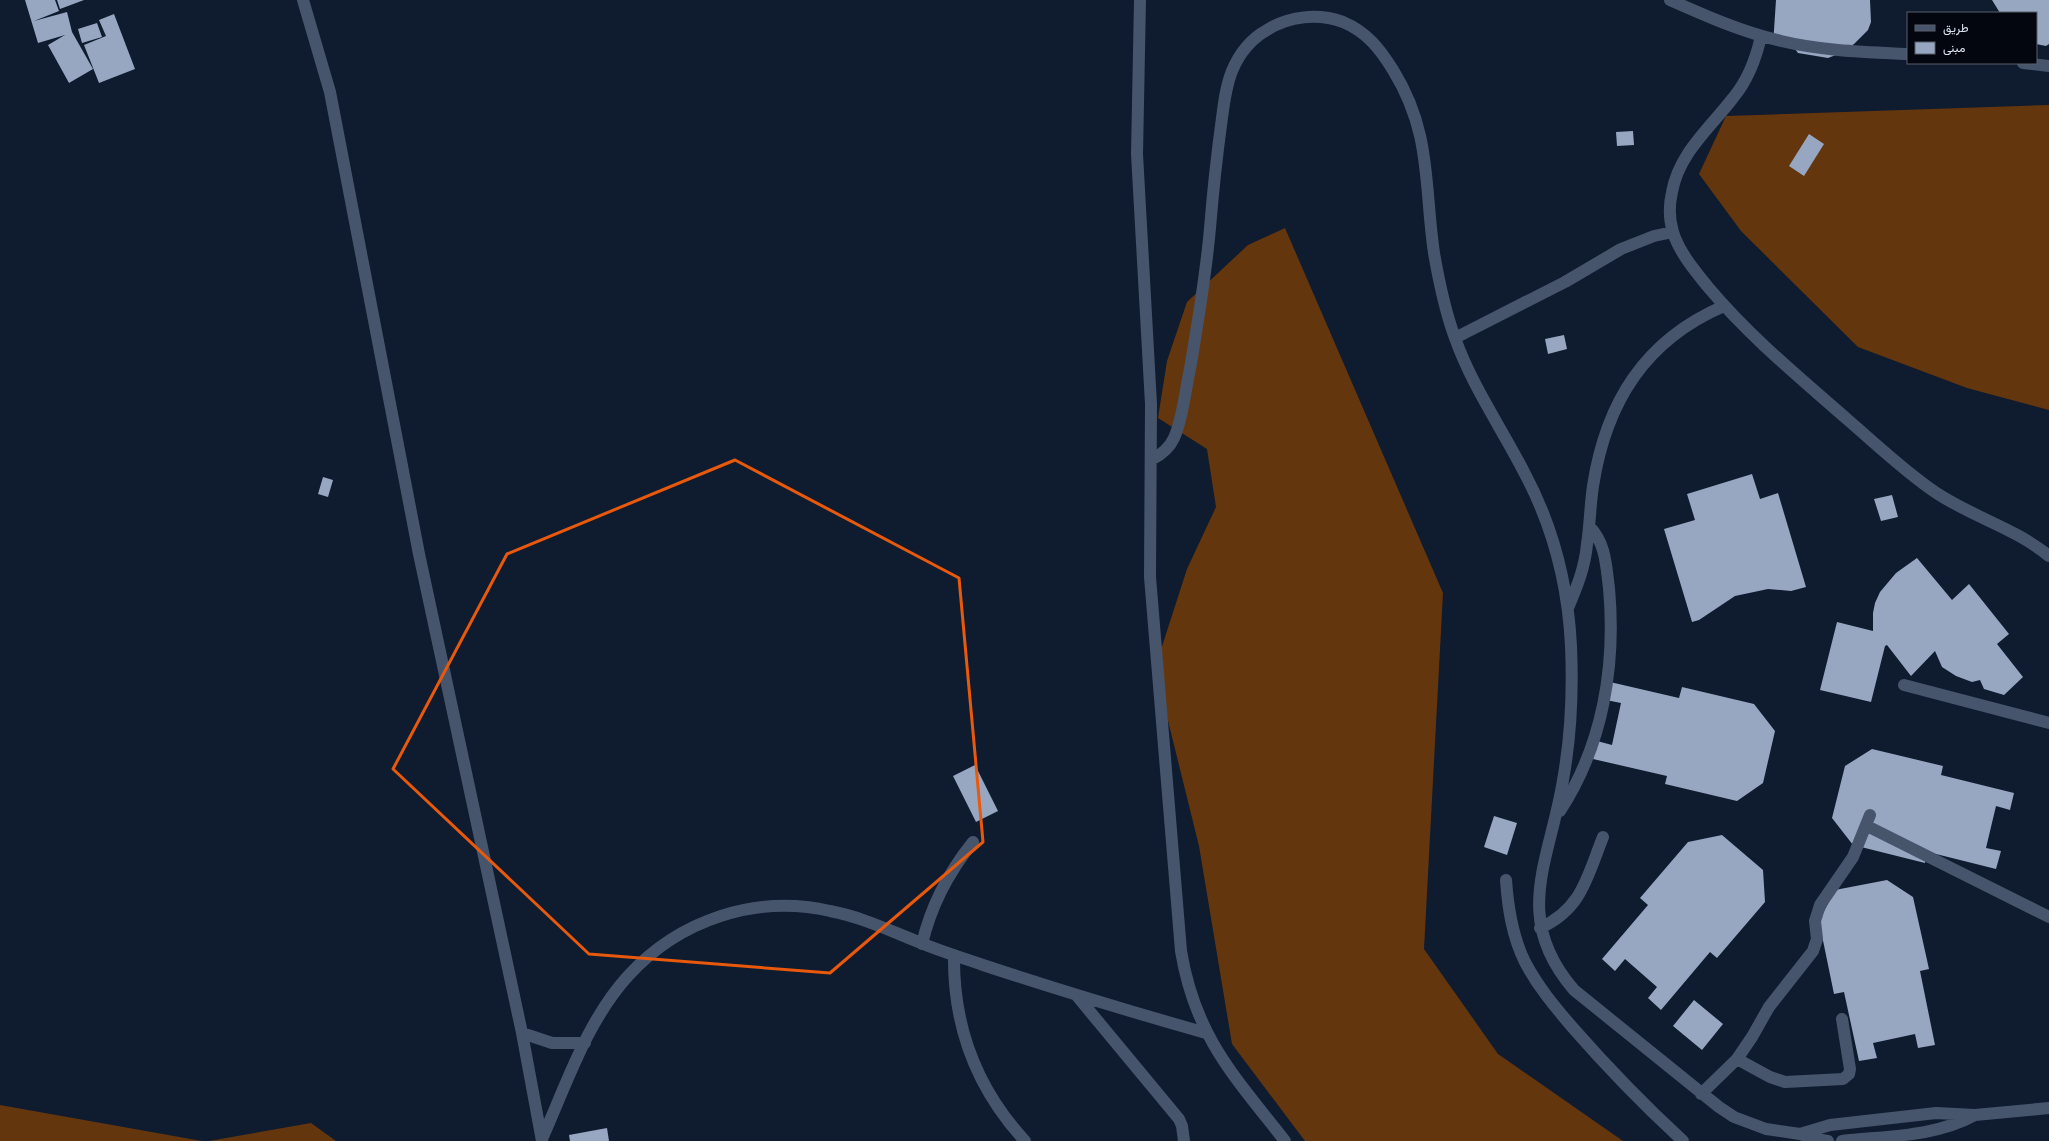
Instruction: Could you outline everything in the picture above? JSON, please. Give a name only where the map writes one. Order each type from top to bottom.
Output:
[{"type":"lane","points":[[303,0],[330,92],[418,554],[522,1034],[542,1140]]},
{"type":"lane","points":[[1140,0],[1137,154],[1149,347],[1151,460],[1149,538],[1152,616],[1161,694],[1181,951],[1190,993],[1206,1033],[1229,1070],[1285,1141]]},
{"type":"lane","points":[[1670,0],[1729,25],[1782,42],[1838,50],[1907,54]]},
{"type":"lane","points":[[1151,460],[1165,450],[1174,437],[1187,384],[1202,292],[1214,172],[1226,90],[1231,72],[1239,56],[1251,42],[1265,31],[1281,22],[1299,18],[1317,17],[1335,20],[1352,26],[1367,36],[1380,49],[1402,85],[1412,106],[1424,147],[1434,250],[1439,281],[1455,338],[1482,397],[1524,472],[1538,502],[1558,558],[1568,608],[1571,650],[1569,734],[1557,815],[1538,890],[1540,928],[1553,962],[1574,990],[1701,1094],[1734,1117],[1750,1124],[1828,1141]]},
{"type":"lane","points":[[1761,36],[1757,53],[1742,85],[1695,143],[1674,181],[1670,205],[1673,232],[1682,250],[1697,273],[1724,306],[1757,341],[1914,477],[1956,506],[2019,536],[2049,556]]},
{"type":"lane","points":[[2032,64],[2049,66]]},
{"type":"lane","points":[[1455,338],[1565,282],[1621,249],[1654,236],[1673,232]]},
{"type":"lane","points":[[1568,608],[1584,564],[1593,485],[1603,445],[1613,418],[1633,379],[1640,366],[1668,338],[1704,314],[1724,306]]},
{"type":"lane","points":[[1557,815],[1569,797],[1588,758],[1604,699],[1611,653],[1612,625],[1606,559],[1600,541],[1589,526]]},
{"type":"lane","points":[[1904,685],[2049,723]]},
{"type":"lane","points":[[1701,1094],[1737,1059],[1752,1037],[1769,1007],[1813,951],[1817,939],[1815,921],[1818,909],[1852,857],[1868,820],[2049,917]]},
{"type":"lane","points":[[1540,928],[1562,916],[1577,899],[1603,837]]},
{"type":"lane","points":[[922,944],[940,891],[960,857],[973,842]]},
{"type":"lane","points":[[1506,880],[1507,900],[1513,928],[1524,960],[1547,997],[1610,1070],[1683,1141]]},
{"type":"lane","points":[[542,1140],[597,1018],[629,975],[648,956],[670,939],[690,927],[736,911],[783,906],[830,910],[890,930],[922,944],[1077,996],[1206,1033]]},
{"type":"lane","points":[[954,955],[956,1002],[966,1044],[984,1084],[1007,1120],[1025,1141]]},
{"type":"lane","points":[[1077,996],[1179,1118],[1182,1126],[1184,1141]]},
{"type":"lane","points":[[1737,1059],[1770,1077],[1784,1082],[1843,1079],[1849,1074],[1850,1069],[1842,1019]]},
{"type":"lane","points":[[522,1034],[552,1043],[568,1044],[585,1042]]},
{"type":"lane","points":[[1800,1134],[1830,1125],[1936,1113],[1975,1115],[2049,1108]]},
{"type":"lane","points":[[1842,1141],[1939,1130],[1964,1122],[1975,1115]]},
{"type":"highlighted area","points":[[735,460],[959,578],[983,842],[830,973],[589,954],[393,769],[507,554]]},
{"type":"shaded area","points":[[2049,105],[2049,410],[1967,388],[1858,347],[1741,231],[1699,174],[1726,116]]},
{"type":"shaded area","points":[[1285,228],[1443,593],[1424,949],[1498,1054],[1623,1141],[1305,1141],[1232,1044],[1199,846],[1155,668],[1187,569],[1216,507],[1207,449],[1158,418],[1167,361],[1187,302],[1248,245]]},
{"type":"shaded area","points":[[0,1105],[202,1141],[0,1141]]},
{"type":"shaded area","points":[[311,1123],[336,1141],[209,1141]]},
{"type":"building","points":[[25,0],[55,0],[59,11],[34,21],[67,12],[72,32],[93,69],[69,83],[48,45],[65,35],[38,43]]},
{"type":"building","points":[[57,0],[84,0],[60,9]]},
{"type":"building","points":[[1776,0],[1870,0],[1871,22],[1868,30],[1854,44],[1841,53],[1828,58],[1798,53],[1785,36],[1773,45]]},
{"type":"building","points":[[1992,0],[2049,0],[2049,44],[2046,46],[2037,44],[2037,12],[1999,12]]},
{"type":"building","points":[[114,14],[135,69],[99,83],[84,45],[106,36],[99,20]]},
{"type":"building","points":[[97,23],[102,37],[82,43],[78,29]]},
{"type":"building","points":[[1633,131],[1634,145],[1617,146],[1616,132]]},
{"type":"building","points":[[1809,134],[1824,144],[1804,176],[1789,166]]},
{"type":"building","points":[[1564,335],[1567,349],[1548,354],[1545,339]]},
{"type":"building","points":[[1752,474],[1760,499],[1778,493],[1806,587],[1791,591],[1768,589],[1735,596],[1699,620],[1692,622],[1664,529],[1695,520],[1687,494]]},
{"type":"building","points":[[323,477],[333,480],[328,497],[318,494]]},
{"type":"building","points":[[1892,495],[1898,517],[1881,521],[1874,499]]},
{"type":"building","points":[[1917,558],[1952,600],[1969,584],[2009,634],[1997,644],[2023,677],[2004,695],[1984,689],[1980,680],[1972,682],[1956,676],[1942,667],[1935,651],[1911,676],[1887,645],[1885,646],[1871,702],[1820,690],[1837,622],[1873,631],[1873,613],[1875,603],[1880,592],[1896,573]]},
{"type":"building","points":[[1610,682],[1679,698],[1682,687],[1754,704],[1775,731],[1763,783],[1737,801],[1665,784],[1667,776],[1593,759],[1597,741],[1612,745],[1621,703],[1606,700]]},
{"type":"building","points":[[1872,749],[1943,766],[1941,775],[2014,793],[2010,810],[1996,806],[1986,848],[2001,851],[1996,869],[1928,852],[1925,863],[1853,845],[1832,818],[1845,766]]},
{"type":"building","points":[[975,765],[998,811],[976,822],[953,776]]},
{"type":"building","points":[[1494,816],[1517,823],[1507,855],[1484,847]]},
{"type":"building","points":[[1722,835],[1763,870],[1765,902],[1717,958],[1710,952],[1661,1010],[1648,998],[1657,987],[1625,959],[1615,971],[1602,959],[1648,905],[1640,898],[1688,842]]},
{"type":"building","points":[[1887,880],[1913,897],[1929,969],[1920,971],[1935,1045],[1918,1048],[1915,1034],[1873,1043],[1877,1058],[1859,1061],[1844,992],[1834,994],[1819,921],[1835,890]]},
{"type":"building","points":[[1694,1000],[1723,1024],[1702,1050],[1673,1026]]},
{"type":"building","points":[[607,1128],[609,1141],[570,1141],[569,1135]]}]
